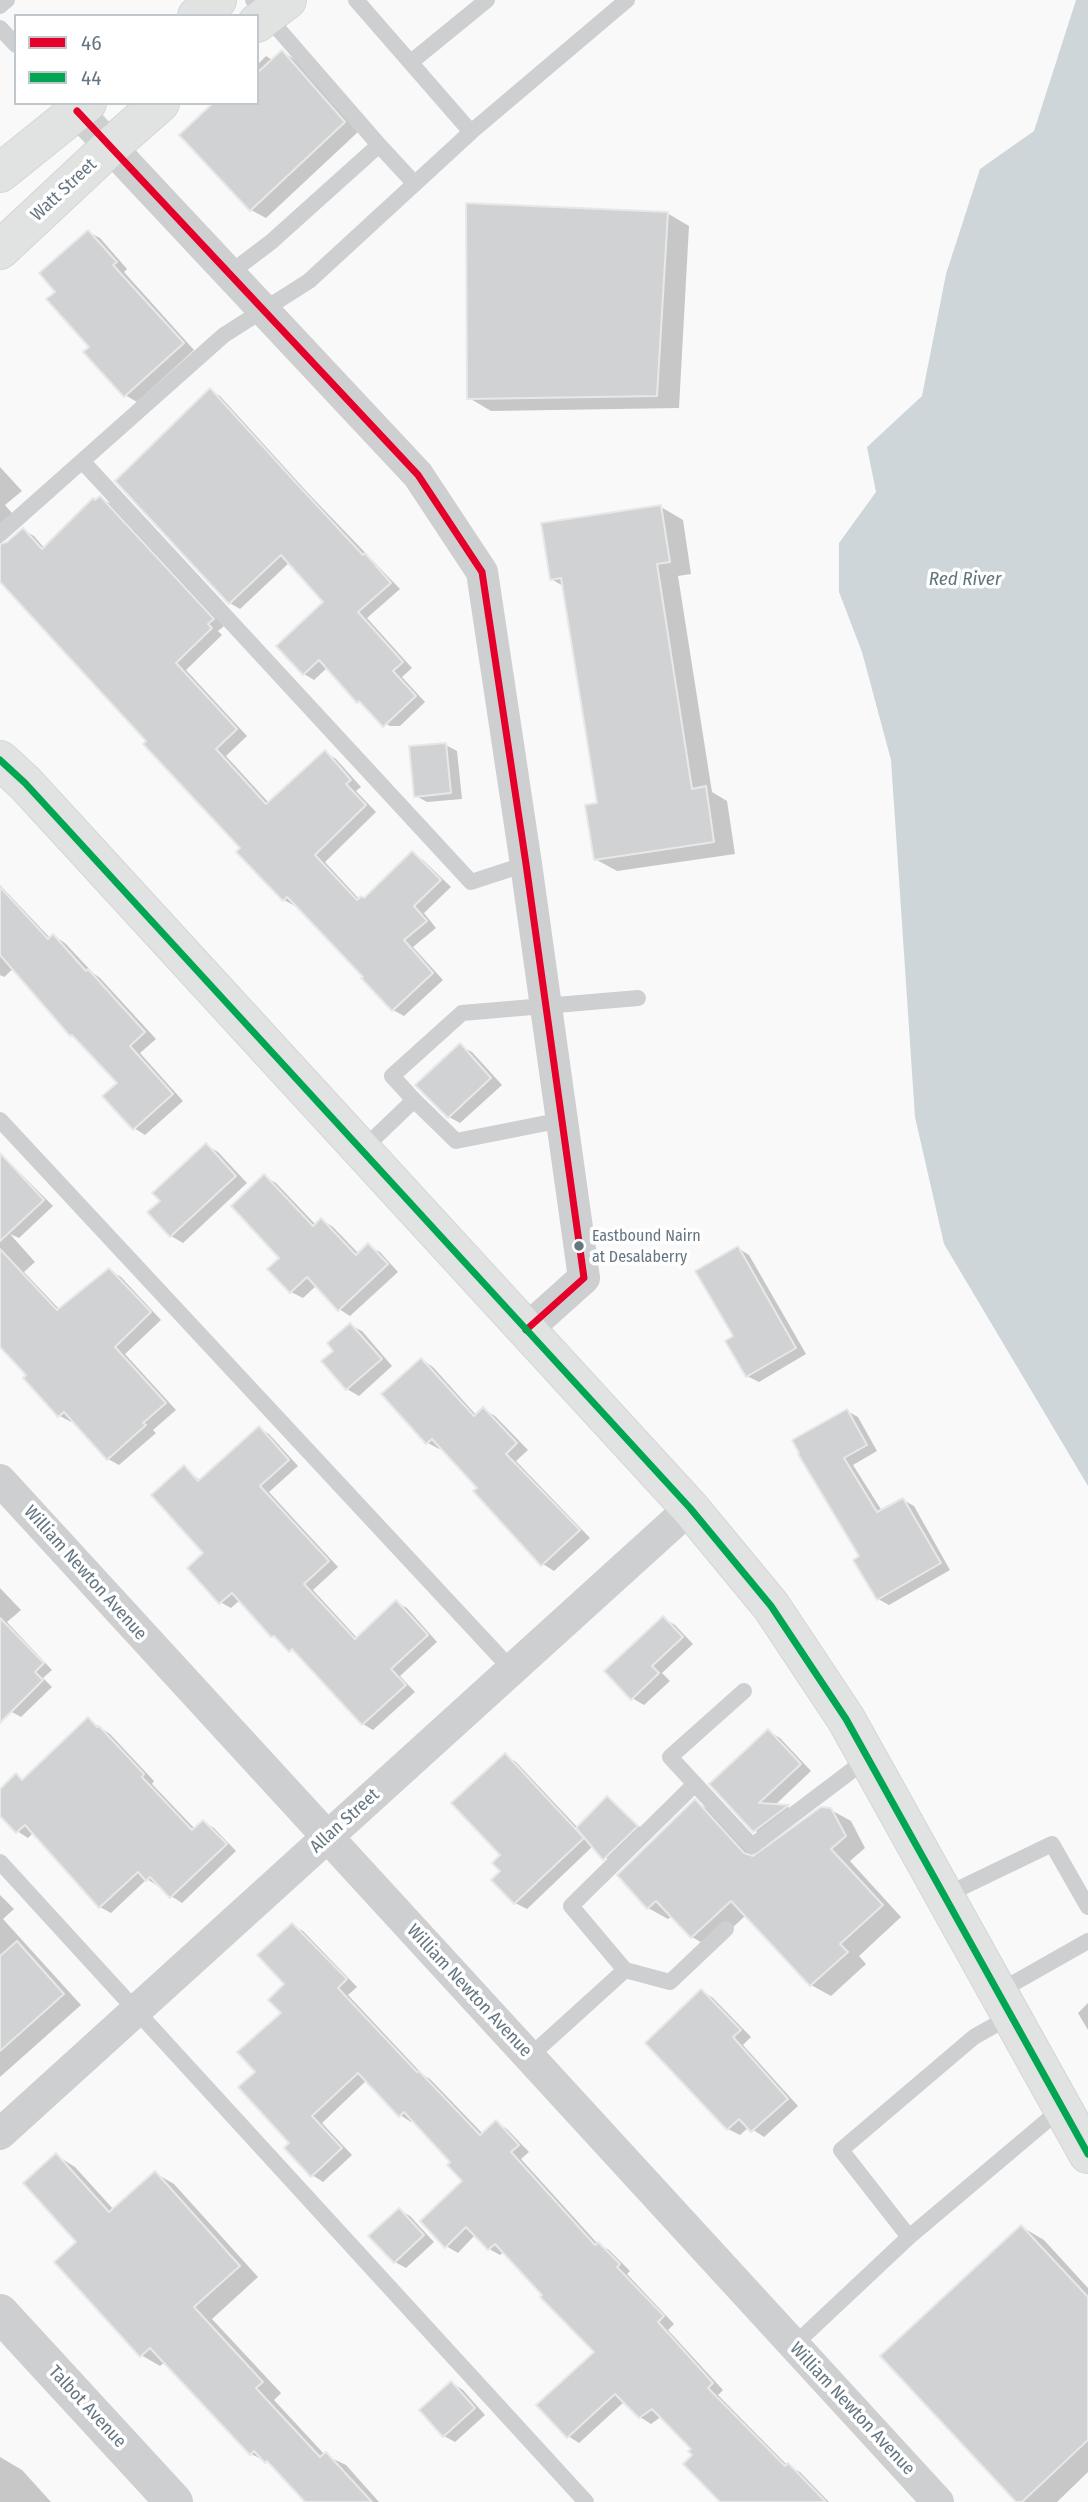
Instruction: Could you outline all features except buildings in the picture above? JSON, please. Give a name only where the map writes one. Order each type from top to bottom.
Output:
[{"type":"main road","points":[[200,14],[217,0]]},
{"type":"main road","name":"Watt Street","points":[[0,250],[158,105]]},
{"type":"main road","points":[[0,173],[78,106]]},
{"type":"main road","points":[[0,749],[13,771],[690,1508],[771,1606],[846,1719],[1088,2154]]},
{"type":"street","points":[[78,106],[110,147],[418,475],[482,572],[584,1278],[526,1330]]},
{"type":"street","name":"William Newton Avenue","points":[[0,1480],[938,2502]]},
{"type":"street","name":"Allan Street","points":[[0,2134],[690,1508]]},
{"type":"street","name":"Talbot Avenue","points":[[0,2313],[174,2502]]},
{"type":"lane","points":[[0,6],[7,0]]},
{"type":"lane","points":[[356,0],[471,132]]},
{"type":"lane","points":[[411,62],[486,0]]},
{"type":"lane","points":[[0,534],[224,335],[309,281],[471,132],[627,0]]},
{"type":"lane","points":[[266,9],[379,145],[415,184]]},
{"type":"lane","points":[[0,28],[14,43]]},
{"type":"lane","points":[[230,273],[271,242],[379,145]]},
{"type":"lane","points":[[83,462],[471,882],[526,864]]},
{"type":"lane","points":[[562,1120],[456,1141],[393,1076],[462,1013],[638,998]]},
{"type":"lane","points":[[362,1150],[414,1100]]},
{"type":"lane","points":[[0,1120],[512,1670]]},
{"type":"lane","points":[[744,1691],[670,1757],[752,1846],[867,1759]]},
{"type":"lane","points":[[695,1784],[571,1906],[625,1970],[670,1982],[726,1929]]},
{"type":"lane","points":[[944,1896],[1052,1844],[1088,1907]]},
{"type":"lane","points":[[0,1862],[586,2502]]},
{"type":"lane","points":[[909,2237],[841,2150],[974,2037],[1004,2004],[1088,1941]]},
{"type":"lane","points":[[529,2057],[625,1970]]},
{"type":"lane","points":[[794,2345],[909,2237],[1062,2109]]},
{"type":"water","name":"Red River","points":[[1076,0],[1088,0],[1088,1486],[944,1244],[915,1117],[891,760],[862,652],[839,592],[839,543],[876,492],[867,447],[922,396],[946,274],[980,169],[1034,131]]},
{"type":"transit line","name":"46","points":[[77,111],[418,475],[482,572],[584,1278],[526,1330]]},
{"type":"transit line","name":"44","points":[[0,760],[25,783],[690,1508],[771,1606],[846,1719],[1088,2154]]},
{"type":"place","name":"Eastbound Nairn at Desalaberry","points":[[579,1246]]}]
